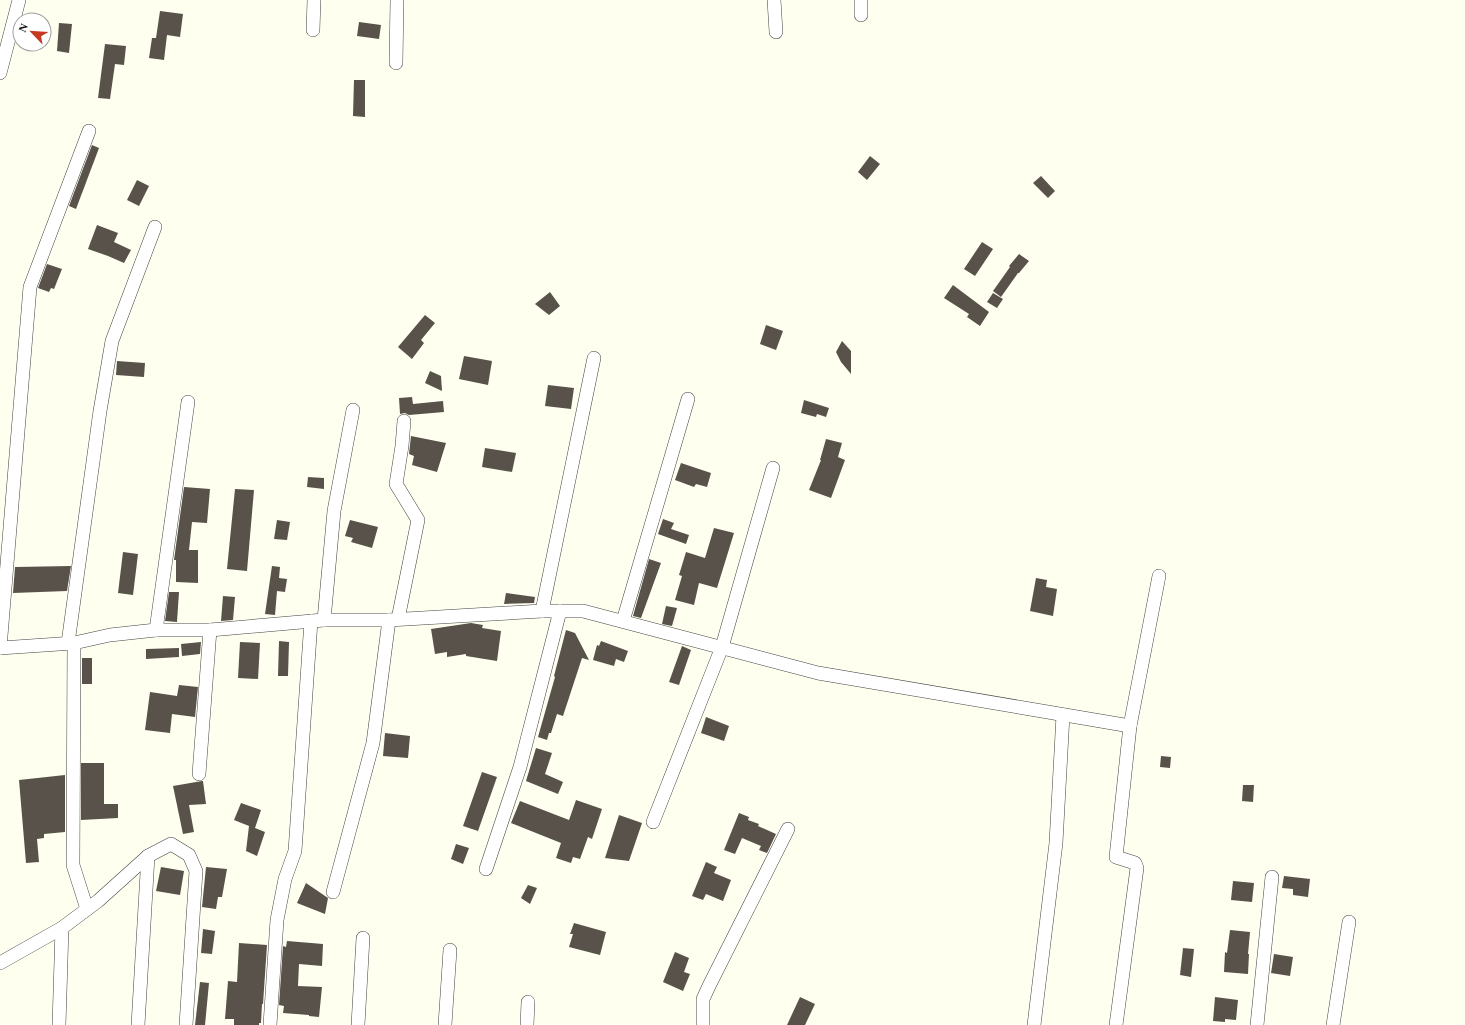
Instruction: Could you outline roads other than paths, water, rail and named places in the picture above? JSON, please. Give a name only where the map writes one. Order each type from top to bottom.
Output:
[{"type":"street","points":[[0,73],[19,0]]},
{"type":"street","points":[[313,30],[314,0]]},
{"type":"street","points":[[396,63],[397,0]]},
{"type":"street","points":[[774,0],[776,32]]},
{"type":"street","points":[[861,0],[861,15]]},
{"type":"street","points":[[89,131],[30,287],[0,648],[71,643],[110,635],[156,630],[210,630],[317,621],[394,620],[542,611],[584,611],[818,673],[1130,726]]},
{"type":"street","points":[[87,909],[74,865],[71,643],[100,411],[112,341],[155,227]]},
{"type":"street","points":[[542,611],[594,358]]},
{"type":"street","points":[[624,621],[688,399]]},
{"type":"street","points":[[156,630],[188,402]]},
{"type":"street","points":[[270,1025],[277,920],[285,879],[295,851],[317,621],[334,511],[353,410]]},
{"type":"street","points":[[333,892],[374,743],[394,620],[418,520],[396,484],[404,421]]},
{"type":"street","points":[[653,822],[722,647],[773,468]]},
{"type":"street","points":[[1116,1025],[1138,868],[1135,863],[1116,857],[1130,726],[1159,576]]},
{"type":"street","points":[[486,869],[520,767],[560,611]]},
{"type":"street","points":[[199,774],[210,630]]},
{"type":"street","points":[[1034,1025],[1056,843],[1063,715]]},
{"type":"street","points":[[703,1025],[703,1000],[709,986],[788,829]]},
{"type":"street","points":[[0,963],[62,928],[87,909],[148,856],[171,844],[189,855],[196,871],[186,1025]]},
{"type":"street","points":[[138,1025],[148,856]]},
{"type":"street","points":[[1256,1025],[1272,877]]},
{"type":"street","points":[[1333,1025],[1349,922]]},
{"type":"street","points":[[59,1025],[62,928]]},
{"type":"street","points":[[358,1025],[362,938]]},
{"type":"street","points":[[445,1025],[450,950]]},
{"type":"street","points":[[527,1025],[528,1002]]}]
